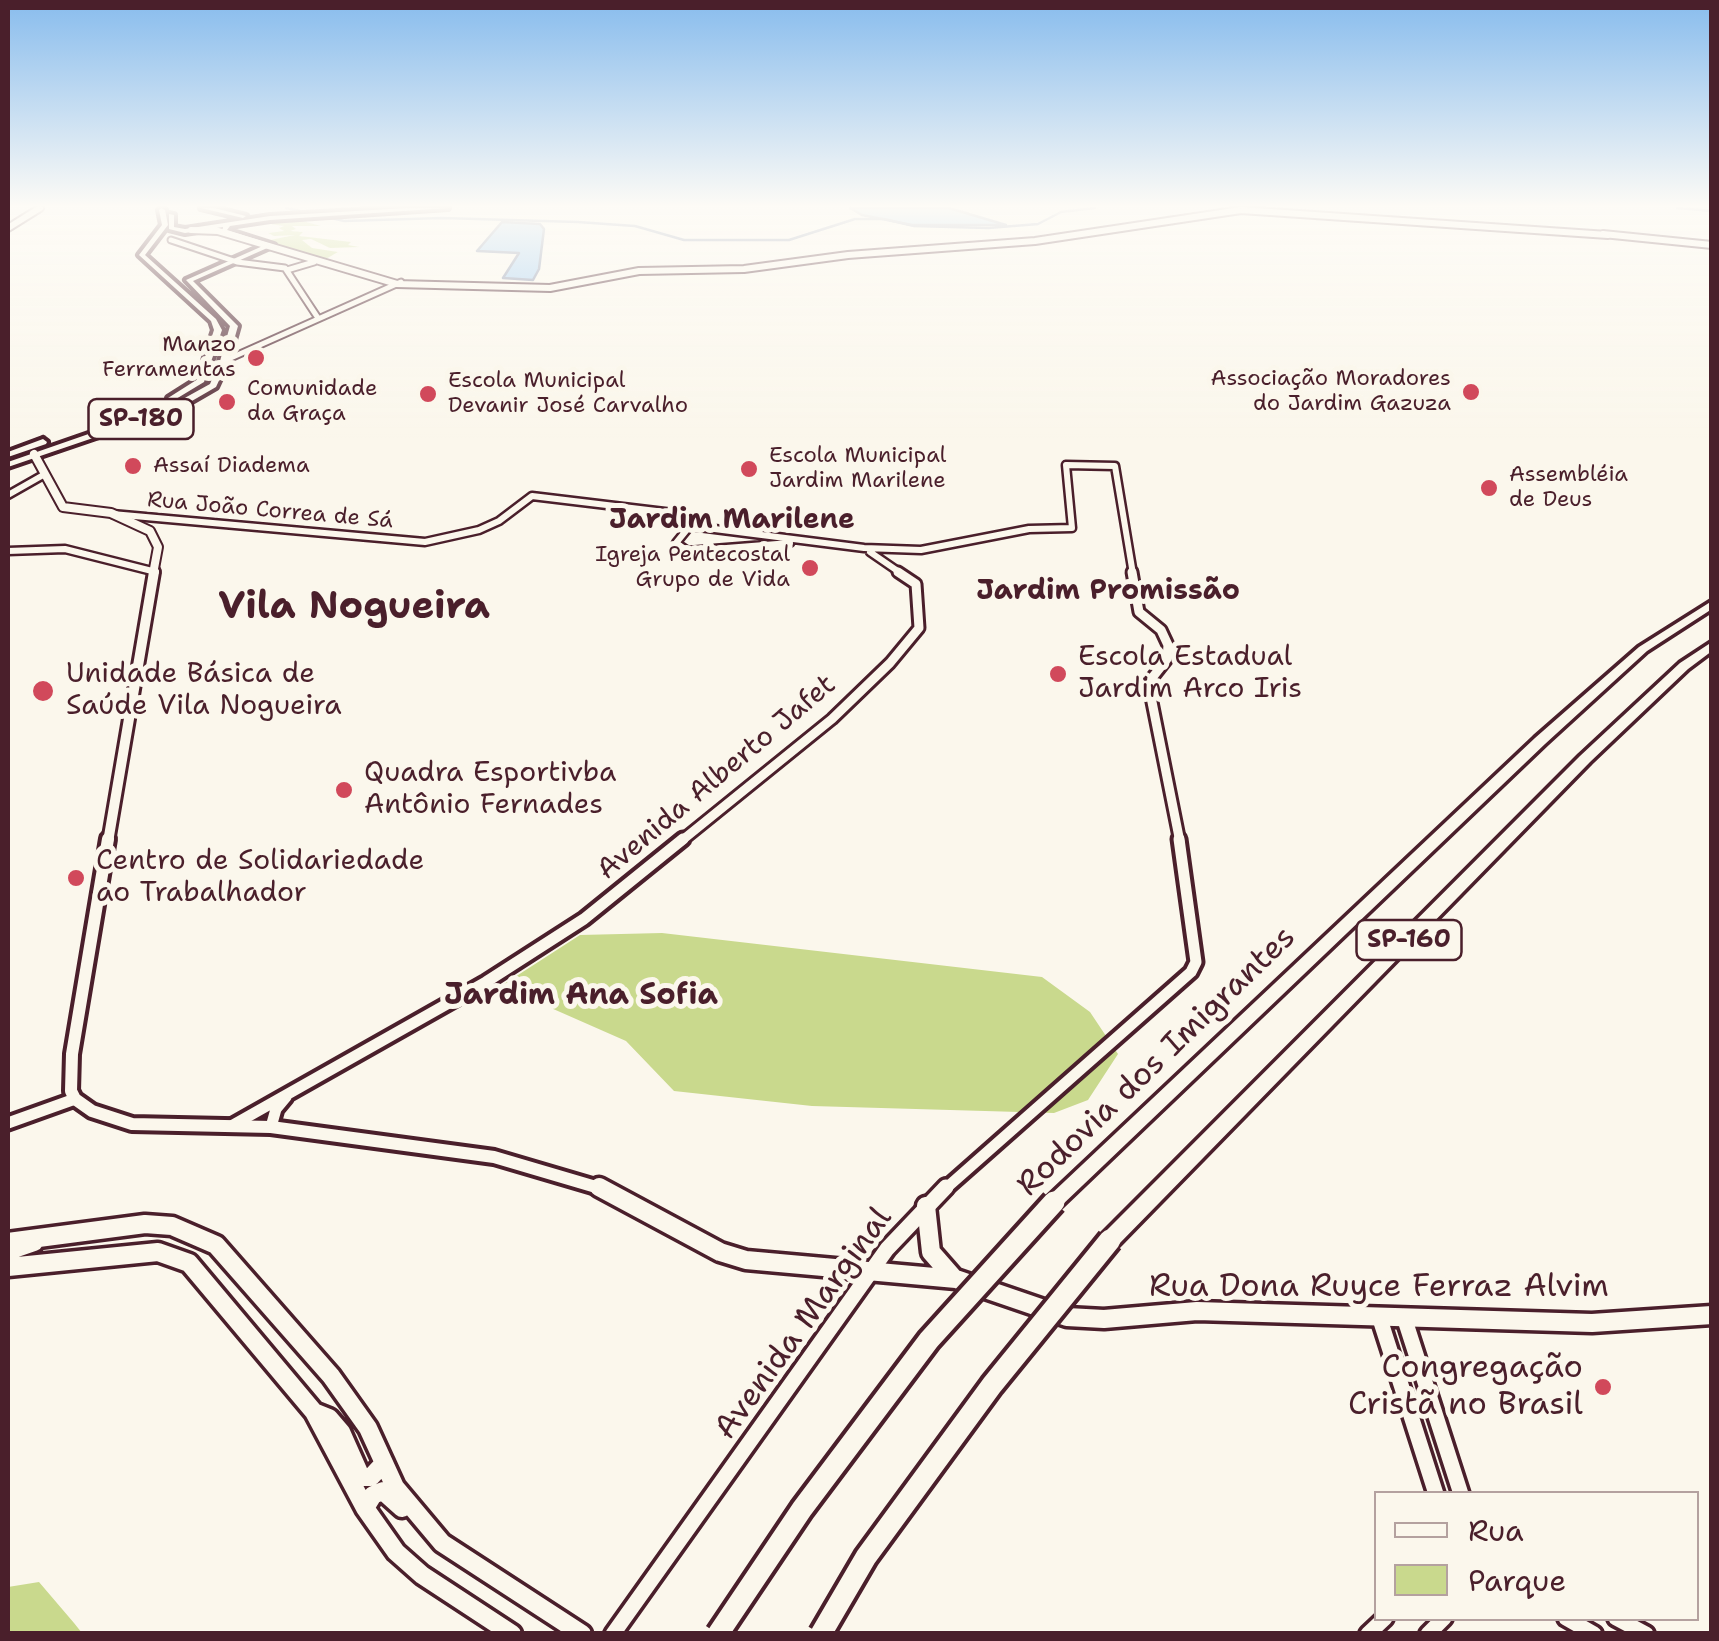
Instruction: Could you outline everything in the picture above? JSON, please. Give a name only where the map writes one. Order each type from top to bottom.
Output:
[{"type":"highway","name":"Rodovia dos Imigrantes","points":[[718,1634],[802,1509],[929,1340],[1054,1202],[1540,742],[1643,649],[1712,604]]},
{"type":"highway","name":"SP-160","points":[[821,1634],[866,1557],[992,1385],[1110,1240],[1586,759],[1712,645]]},
{"type":"main road","points":[[174,285],[214,320],[224,313]]},
{"type":"main road","points":[[192,285],[234,326],[225,358]]},
{"type":"main road","points":[[480,285],[562,285]]},
{"type":"main road","points":[[553,286],[560,285]]},
{"type":"main road","name":"SP-180","points":[[8,455],[183,394],[200,382],[218,330],[214,320]]},
{"type":"main road","name":"SP-180","points":[[8,464],[190,400],[213,384],[225,358]]},
{"type":"main road","points":[[60,436],[34,447],[34,454],[63,507],[111,514],[137,523],[155,538],[156,572],[72,1054],[70,1084],[75,1100]]},
{"type":"main road","name":"Rua Dona Ruyce Ferraz Alvim","points":[[75,1100],[92,1111],[132,1124],[271,1127],[536,1167],[618,1195],[720,1252],[746,1260],[956,1279],[1012,1300],[1082,1318],[1197,1310],[1592,1323],[1712,1314]]},
{"type":"main road","points":[[926,1206],[931,1252],[940,1267],[956,1279]]},
{"type":"main road","points":[[8,1242],[159,1224],[195,1234],[216,1245],[332,1376],[358,1412],[413,1512],[449,1548],[582,1634]]},
{"type":"main road","points":[[8,1251],[52,1235]]},
{"type":"main road","points":[[8,1266],[137,1252],[176,1257],[204,1278],[314,1412],[365,1508],[396,1552],[422,1575],[512,1634]]},
{"type":"main road","points":[[314,1412],[336,1424],[361,1476],[371,1477],[384,1464]]},
{"type":"main road","points":[[365,1508],[375,1493],[386,1492],[431,1542],[449,1548]]},
{"type":"street","points":[[297,285],[316,314]]},
{"type":"street","points":[[208,361],[262,343],[316,314],[330,314],[395,285]]},
{"type":"street","name":"Avenida Marginal","points":[[613,1634],[887,1249],[926,1206],[1191,972],[1196,962],[1183,858],[1151,698],[1152,678],[1167,659],[1168,645],[1161,630],[1138,609],[1115,466],[1066,465],[1072,528],[1029,529],[921,550],[864,548]]},
{"type":"street","points":[[8,494],[45,474]]},
{"type":"street","name":"Rua João Correa de Sá","points":[[111,514],[425,542],[479,530],[499,521],[532,496],[698,516],[691,526]]},
{"type":"street","points":[[691,526],[783,540],[692,552],[676,544],[691,526]]},
{"type":"street","name":"Avenida Alberto Jafet","points":[[233,1126],[486,982],[584,919],[850,701],[912,640],[919,628],[916,584],[864,548],[783,540]]},
{"type":"street","points":[[8,552],[66,550],[156,572]]},
{"type":"street","points":[[271,1127],[276,1109],[289,1092]]},
{"type":"street","points":[[8,1122],[75,1100]]},
{"type":"street","points":[[1378,1316],[1435,1491]]},
{"type":"street","points":[[1404,1317],[1461,1491]]},
{"type":"street","points":[[1571,1621],[1594,1634]]},
{"type":"street","points":[[1622,1621],[1646,1634]]},
{"type":"green space","points":[[662,933],[1042,977],[1090,1012],[1118,1054],[1088,1100],[1054,1113],[812,1106],[674,1091],[626,1041],[501,986],[580,935]]},
{"type":"green space","points":[[39,1582],[82,1633],[8,1633],[8,1587]]},
{"type":"place","name":"Manzo Ferramentas","points":[[256,358]]},
{"type":"place","name":"Associação Moradores do Jardim Gazuza","points":[[1471,392]]},
{"type":"place","name":"Escola Municipal Devanir José Carvalho","points":[[428,394]]},
{"type":"place","name":"Comunidade da Graça","points":[[227,402]]},
{"type":"place","name":"Assaí Diadema","points":[[133,466]]},
{"type":"place","name":"Escola Municipal Jardim Marilene","points":[[749,469]]},
{"type":"place","name":"Assembléia de Deus","points":[[1489,488]]},
{"type":"place","name":"Igreja Pentecostal Grupo de Vida","points":[[810,568]]},
{"type":"place","name":"Escola Estadual Jardim Arco Iris","points":[[1058,674]]},
{"type":"place","name":"Unidade Básica de Saúde Vila Nogueira","points":[[43,691]]},
{"type":"place","name":"Quadra Esportivba Antônio Fernades","points":[[344,790]]},
{"type":"place","name":"Centro de Solidariedade ao Trabalhador","points":[[76,878]]},
{"type":"place","name":"Congregação Cristã no Brasil","points":[[1603,1387]]},
{"type":"district","name":"Jardim Marilene","points":[[732,521]]},
{"type":"district","name":"Jardim Promissão","points":[[1108,592]]},
{"type":"district","name":"Vila Nogueira","points":[[354,608]]},
{"type":"district","name":"Jardim Ana Sofia","points":[[581,996]]}]
